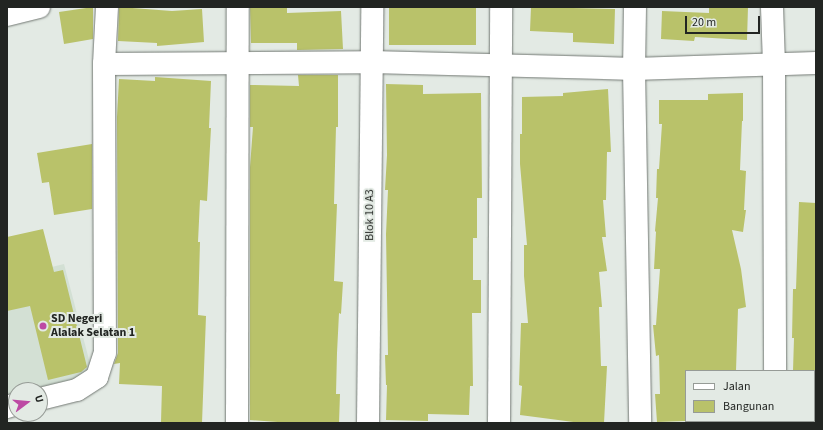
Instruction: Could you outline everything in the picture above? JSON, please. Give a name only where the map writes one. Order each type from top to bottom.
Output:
[{"type":"street","points":[[7,15],[39,7]]},
{"type":"street","points":[[48,397],[78,390],[97,377],[105,353],[104,64],[106,7]]},
{"type":"street","points":[[237,423],[238,7]]},
{"type":"street","name":"Blok 10 A3","points":[[368,423],[372,7]]},
{"type":"street","points":[[500,423],[501,7]]},
{"type":"street","points":[[635,7],[634,69],[640,423]]},
{"type":"street","points":[[772,7],[774,65],[775,370]]},
{"type":"street","points":[[104,64],[371,62],[500,67],[634,69],[816,63]]},
{"type":"shaded area","name":"SD Negeri Alalak Selatan 1","points":[[7,248],[15,276],[64,264],[93,375],[48,387],[48,382],[8,382],[7,397]]},
{"type":"building","points":[[93,7],[93,39],[64,44],[59,12]]},
{"type":"building","points":[[119,7],[172,11],[202,9],[204,42],[157,46],[157,43],[118,41]]},
{"type":"building","points":[[250,7],[287,7],[287,13],[341,11],[343,49],[297,50],[297,43],[251,43]]},
{"type":"building","points":[[389,7],[476,7],[476,45],[389,45]]},
{"type":"building","points":[[531,7],[615,9],[614,44],[573,42],[573,33],[530,31]]},
{"type":"building","points":[[709,7],[748,7],[747,40],[695,37],[694,41],[661,39],[662,11],[709,13]]},
{"type":"building","points":[[298,75],[338,75],[338,127],[336,127],[334,204],[337,204],[334,281],[343,282],[341,314],[339,313],[337,353],[336,394],[340,394],[339,423],[291,423],[250,420],[250,167],[253,127],[250,127],[250,85],[299,86]]},
{"type":"building","points":[[155,77],[211,81],[209,128],[211,128],[207,201],[200,200],[198,242],[200,242],[198,315],[206,316],[202,423],[161,422],[162,386],[119,384],[120,363],[114,364],[118,353],[117,117],[119,79],[155,81]]},
{"type":"building","points":[[386,84],[423,85],[423,94],[481,93],[482,198],[477,198],[477,238],[473,238],[473,280],[481,280],[481,313],[472,313],[473,386],[470,386],[469,415],[428,414],[428,421],[386,420],[387,385],[385,355],[388,355],[386,234],[388,190],[385,190],[387,155]]},
{"type":"building","points":[[608,89],[611,152],[607,152],[606,200],[603,200],[606,237],[602,237],[607,271],[599,272],[602,307],[599,307],[601,366],[607,366],[604,423],[581,423],[520,415],[522,386],[519,385],[521,323],[528,323],[524,276],[524,245],[527,245],[520,164],[522,97],[563,96],[563,93]]},
{"type":"building","points":[[743,93],[740,170],[746,171],[744,210],[746,210],[743,232],[732,230],[741,269],[746,307],[738,309],[736,370],[685,370],[685,421],[657,422],[655,394],[660,394],[659,355],[656,356],[653,325],[656,325],[660,269],[654,269],[658,198],[656,198],[657,169],[659,169],[662,124],[659,124],[659,100],[708,100],[708,94]]},
{"type":"building","points":[[92,144],[92,209],[54,215],[49,182],[42,183],[37,153]]},
{"type":"building","points":[[799,202],[816,203],[816,371],[793,370],[793,289],[796,289]]},
{"type":"building","points":[[43,229],[54,272],[63,270],[87,367],[81,372],[48,380],[30,306],[7,311],[7,237]]},
{"type":"place","name":"SD Negeri Alalak Selatan 1","points":[[43,326]]}]
